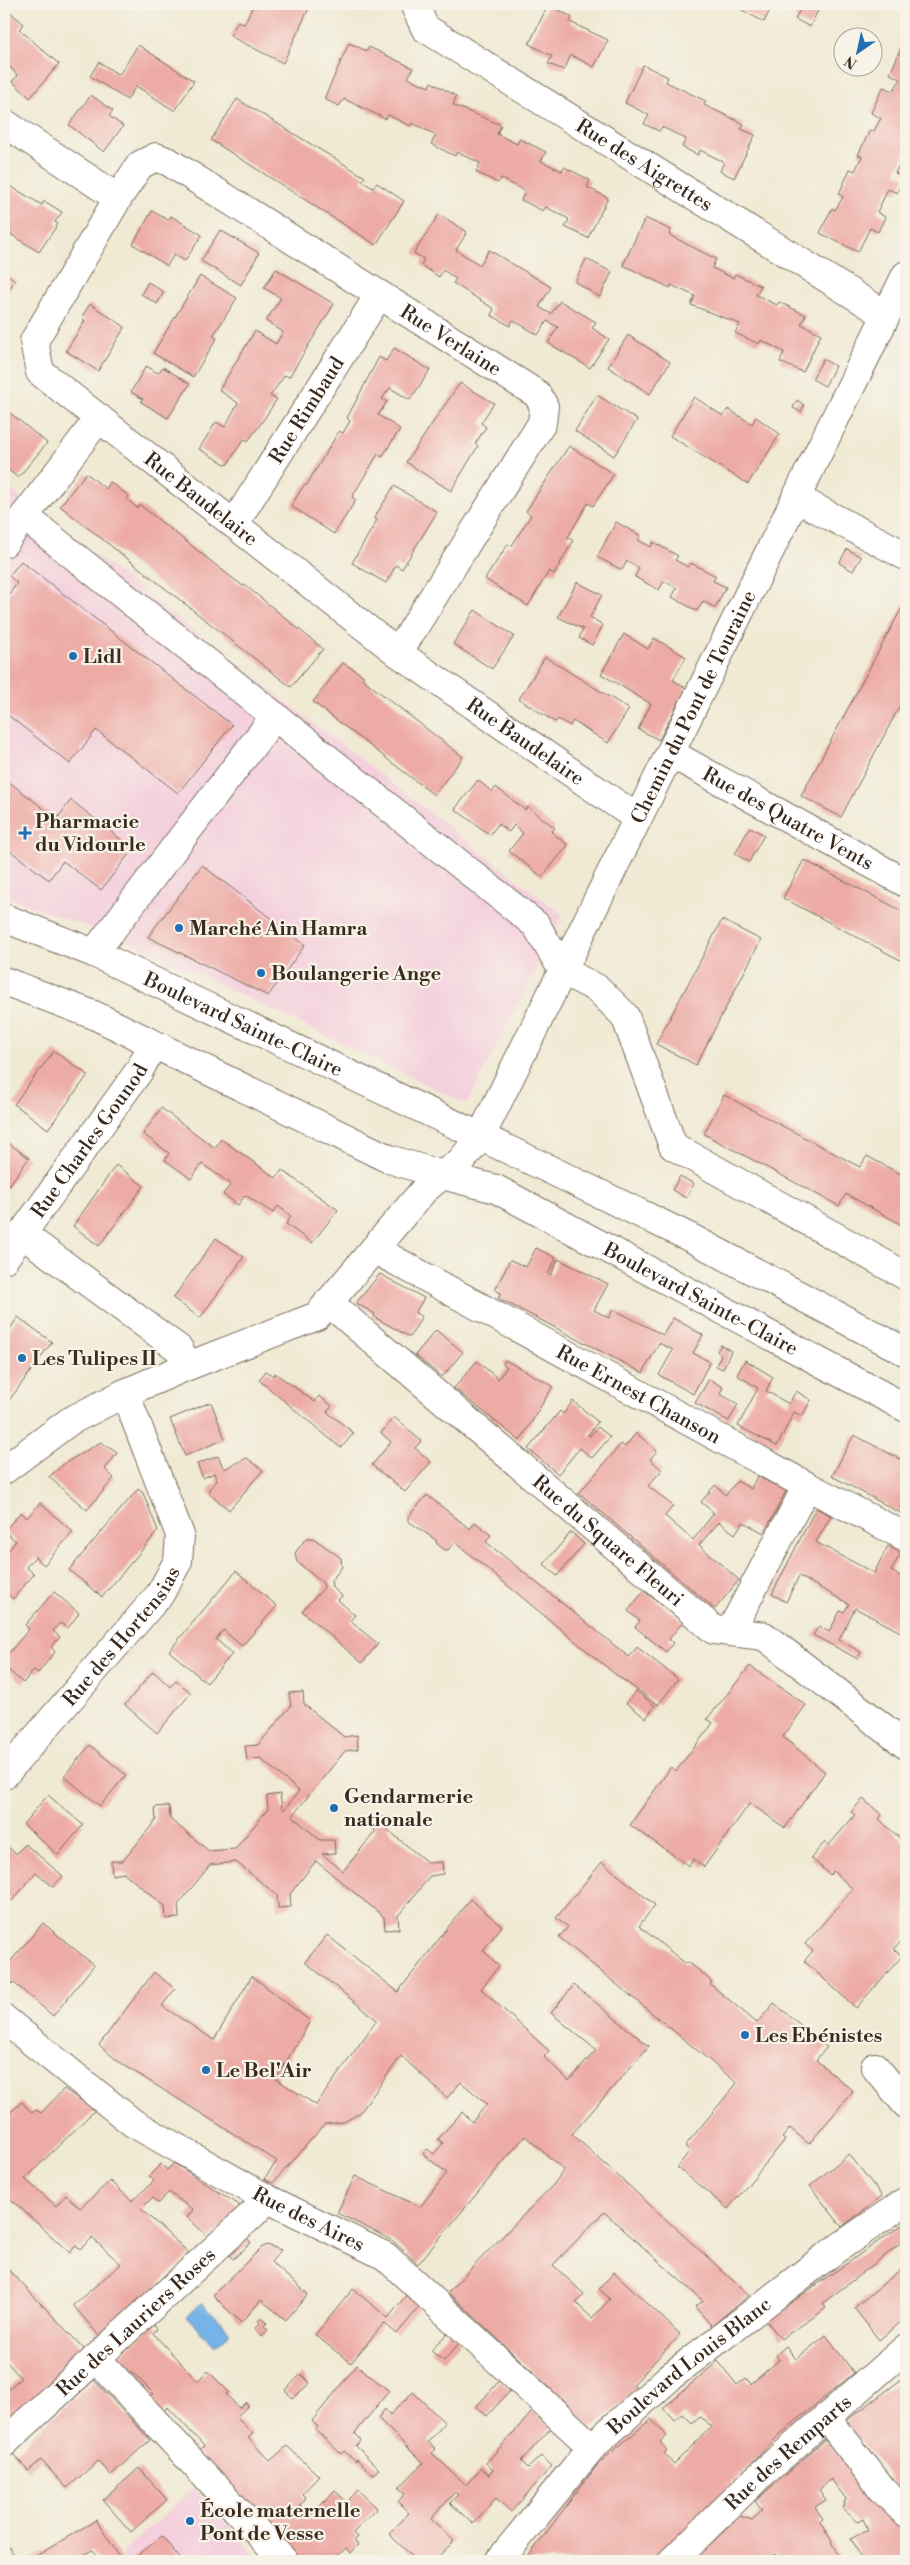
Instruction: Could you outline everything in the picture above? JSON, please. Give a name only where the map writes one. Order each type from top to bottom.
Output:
[{"type":"street","name":"Rue des Aigrettes","points":[[414,4],[425,28],[886,315]]},
{"type":"street","points":[[4,122],[118,198]]},
{"type":"street","name":"Rue Verlaine","points":[[118,198],[140,166],[156,157],[169,162],[536,394],[544,406],[542,423],[398,652]]},
{"type":"street","name":"Rue Baudelaire","points":[[118,198],[34,341],[40,372],[398,652],[627,811],[639,815]]},
{"type":"street","name":"Chemin du Pont de Touraine","points":[[480,1138],[906,275]]},
{"type":"street","name":"Rue Rimbaud","points":[[234,524],[379,295]]},
{"type":"street","points":[[4,542],[99,418]]},
{"type":"street","points":[[796,498],[906,556]]},
{"type":"street","points":[[24,516],[536,925],[563,970],[598,989],[625,1016],[673,1146],[906,1276]]},
{"type":"street","points":[[94,953],[275,716]]},
{"type":"street","name":"Rue des Quatre Vents","points":[[670,753],[906,883]]},
{"type":"street","name":"Boulevard Sainte-Claire","points":[[4,918],[94,953],[480,1138],[514,1152],[693,1239],[906,1352]]},
{"type":"street","name":"Boulevard Sainte-Claire","points":[[4,981],[94,1015],[389,1159],[442,1176],[496,1189],[906,1408]]},
{"type":"street","name":"Rue Charles Gounod","points":[[4,1259],[139,1072],[153,1044]]},
{"type":"street","points":[[4,1470],[70,1420],[125,1393],[188,1366],[304,1323],[317,1316],[424,1190],[460,1162],[480,1138]]},
{"type":"street","points":[[496,1189],[514,1152]]},
{"type":"street","points":[[22,1234],[179,1349],[188,1366]]},
{"type":"street","name":"Rue Ernest Chanson","points":[[374,1248],[807,1486],[906,1537]]},
{"type":"street","name":"Rue du Square Fleuri","points":[[328,1302],[714,1630],[764,1636],[906,1745]]},
{"type":"street","name":"Rue des Hortensias","points":[[4,1775],[160,1594],[178,1561],[180,1535],[125,1393]]},
{"type":"street","points":[[730,1632],[807,1486]]},
{"type":"street","name":"Rue des Aires","points":[[4,2019],[133,2123],[266,2198],[385,2256],[592,2447]]},
{"type":"street","points":[[875,2067],[906,2104]]},
{"type":"street","name":"Rue des Lauriers Roses","points":[[4,2444],[257,2210],[266,2198]]},
{"type":"street","name":"Boulevard Louis Blanc","points":[[500,2561],[592,2447],[671,2376],[828,2255],[906,2201]]},
{"type":"street","name":"Rue des Remparts","points":[[672,2561],[757,2478],[906,2348]]},
{"type":"street","points":[[96,2358],[284,2561]]},
{"type":"street","points":[[826,2418],[883,2490],[906,2514]]},
{"type":"shaded area","points":[[4,485],[563,915],[467,1104],[137,945],[4,896]]},
{"type":"shaded area","name":"École maternelle Pont de Vesse","points":[[193,2488],[261,2561],[125,2561],[121,2553]]},
{"type":"water","points":[[202,2302],[231,2332],[215,2346],[187,2317]]},
{"type":"building","points":[[254,4],[311,4],[283,63],[230,36],[238,21],[244,24]]},
{"type":"building","points":[[745,4],[773,4],[764,22],[742,10]]},
{"type":"building","points":[[803,4],[821,4],[810,27],[795,19]]},
{"type":"building","points":[[548,5],[572,17],[570,22],[608,40],[594,67],[571,55],[564,70],[548,64],[552,56],[529,44]]},
{"type":"building","points":[[4,7],[24,24],[19,29],[59,64],[30,98],[12,81],[18,76],[10,67],[4,73]]},
{"type":"building","points":[[349,43],[367,51],[369,47],[413,68],[408,78],[429,87],[431,82],[456,96],[453,105],[501,125],[497,134],[517,144],[520,139],[546,152],[541,161],[562,171],[564,167],[590,180],[587,187],[608,198],[588,238],[565,227],[569,219],[546,207],[543,211],[521,200],[525,191],[501,178],[498,183],[476,172],[480,163],[457,152],[455,156],[431,144],[436,135],[412,123],[410,126],[388,115],[386,119],[344,99],[339,106],[324,99]]},
{"type":"building","points":[[138,45],[194,81],[175,111],[136,86],[127,100],[90,76],[99,62],[119,75]]},
{"type":"building","points":[[901,48],[906,51],[906,152],[895,173],[905,177],[897,193],[888,189],[877,212],[885,217],[878,232],[870,228],[858,252],[820,233],[832,208],[835,210],[843,197],[839,194],[850,169],[855,171],[862,156],[858,155],[870,130],[874,131],[881,118],[871,113],[883,87],[893,91],[901,79],[890,74]]},
{"type":"building","points":[[643,65],[668,77],[666,82],[706,101],[704,105],[744,124],[741,129],[755,135],[734,178],[720,171],[724,162],[700,150],[698,155],[682,147],[686,139],[662,127],[659,131],[644,124],[649,115],[625,103]]},
{"type":"building","points":[[91,95],[113,111],[109,116],[123,126],[104,152],[69,125]]},
{"type":"building","points":[[237,99],[365,177],[362,181],[373,188],[377,183],[404,201],[376,245],[211,140]]},
{"type":"building","points":[[10,186],[42,205],[44,201],[62,212],[55,222],[58,224],[39,252],[4,230],[4,196]]},
{"type":"building","points":[[152,211],[168,220],[171,216],[202,235],[185,261],[174,254],[167,266],[133,244]]},
{"type":"building","points":[[439,214],[467,232],[456,250],[480,265],[489,250],[551,287],[539,307],[551,314],[560,301],[596,322],[592,328],[609,339],[590,368],[548,343],[558,327],[547,321],[538,335],[513,320],[510,326],[491,315],[494,309],[453,283],[456,279],[443,270],[439,277],[421,265],[424,259],[414,253]]},
{"type":"building","points":[[645,218],[671,230],[669,235],[716,259],[712,268],[733,278],[735,274],[761,286],[756,295],[777,305],[779,302],[806,315],[801,324],[821,334],[803,372],[780,362],[784,352],[761,340],[759,344],[735,333],[740,324],[691,305],[695,296],[671,285],[670,288],[623,265]]},
{"type":"building","points":[[220,230],[259,253],[241,285],[201,261]]},
{"type":"building","points":[[586,259],[612,272],[600,297],[575,282]]},
{"type":"building","points":[[276,269],[334,304],[289,377],[285,375],[270,396],[277,399],[262,422],[248,441],[244,439],[227,465],[199,449],[216,422],[225,427],[238,403],[219,390],[255,331],[276,344],[283,332],[266,321],[281,298],[264,288]]},
{"type":"building","points":[[4,272],[15,280],[4,298]]},
{"type":"building","points":[[200,276],[237,298],[213,336],[217,338],[193,377],[153,353]]},
{"type":"building","points":[[148,282],[164,292],[157,304],[141,294]]},
{"type":"building","points":[[90,304],[125,327],[98,371],[66,351],[85,321],[81,318]]},
{"type":"building","points":[[628,335],[670,362],[650,394],[608,367]]},
{"type":"building","points":[[394,348],[430,370],[410,400],[390,388],[382,399],[387,402],[378,415],[400,429],[382,457],[378,454],[352,497],[356,500],[334,534],[291,506],[304,485],[306,486],[339,431],[343,433],[350,421],[347,418],[379,357],[386,361]]},
{"type":"building","points":[[823,359],[835,366],[825,386],[812,379]]},
{"type":"building","points":[[146,366],[158,373],[163,367],[190,384],[168,418],[141,402],[143,399],[131,392]]},
{"type":"building","points":[[460,383],[494,403],[481,423],[486,427],[475,444],[478,446],[451,491],[406,462]]},
{"type":"building","points":[[597,395],[637,420],[614,456],[575,431]]},
{"type":"building","points":[[694,397],[723,416],[728,409],[752,424],[756,417],[780,434],[748,484],[670,436]]},
{"type":"building","points":[[797,400],[804,405],[801,412],[793,408]]},
{"type":"building","points":[[4,408],[47,443],[18,478],[4,466]]},
{"type":"building","points":[[569,446],[614,474],[593,506],[588,503],[568,537],[573,541],[554,574],[549,571],[528,606],[485,579],[508,544],[511,547],[531,515],[526,511]]},
{"type":"building","points":[[86,473],[106,489],[110,482],[129,496],[127,499],[137,508],[140,505],[231,577],[243,586],[245,585],[323,649],[291,687],[60,506]]},
{"type":"building","points":[[394,486],[437,512],[402,569],[396,565],[386,583],[352,563],[377,520],[374,518]]},
{"type":"building","points":[[616,522],[641,536],[638,540],[651,547],[653,542],[678,556],[675,560],[688,567],[691,563],[716,576],[713,581],[726,587],[715,608],[703,601],[697,611],[672,597],[677,588],[664,581],[659,590],[635,577],[639,568],[627,561],[622,570],[597,557]]},
{"type":"building","points":[[847,549],[861,557],[853,571],[839,563]]},
{"type":"building","name":"Lidl","points":[[21,561],[232,725],[178,793],[96,730],[70,764],[4,712],[4,601],[17,583],[9,576]]},
{"type":"building","points":[[577,582],[602,595],[590,617],[603,625],[592,645],[579,638],[583,629],[558,617]]},
{"type":"building","points":[[906,600],[906,694],[841,817],[801,796]]},
{"type":"building","points":[[475,610],[514,636],[492,669],[453,644]]},
{"type":"building","points":[[624,634],[648,649],[654,638],[686,657],[673,680],[686,688],[659,740],[638,729],[651,704],[601,674]]},
{"type":"building","points":[[545,657],[629,709],[608,743],[573,721],[570,726],[558,719],[555,722],[519,699]]},
{"type":"building","points":[[343,663],[364,676],[362,678],[374,688],[463,757],[434,795],[313,702]]},
{"type":"building","points":[[4,778],[57,819],[71,800],[133,849],[101,890],[63,861],[49,880],[5,847],[4,849]]},
{"type":"building","points":[[478,780],[492,792],[496,787],[525,810],[528,807],[555,828],[551,832],[568,845],[542,877],[509,851],[523,833],[514,825],[509,832],[498,824],[490,835],[455,809]]},
{"type":"building","points":[[750,827],[764,835],[749,862],[735,854]]},
{"type":"building","points":[[804,860],[906,913],[906,963],[783,898]]},
{"type":"building","points":[[202,865],[305,945],[268,996],[148,937]]},
{"type":"building","points":[[722,920],[761,940],[696,1065],[656,1044]]},
{"type":"building","points":[[54,1051],[88,1075],[48,1129],[14,1104]]},
{"type":"building","points":[[724,1095],[860,1167],[867,1156],[906,1177],[906,1227],[846,1194],[839,1206],[704,1134]]},
{"type":"building","points":[[161,1108],[215,1148],[221,1139],[276,1178],[282,1170],[338,1210],[312,1243],[286,1224],[291,1216],[278,1206],[273,1213],[245,1195],[238,1205],[223,1194],[231,1184],[202,1164],[191,1179],[165,1160],[169,1153],[143,1134]]},
{"type":"building","points":[[4,1140],[29,1158],[4,1192]]},
{"type":"building","points":[[116,1165],[144,1186],[99,1246],[73,1226]]},
{"type":"building","points":[[680,1176],[694,1184],[686,1198],[672,1190]]},
{"type":"building","points":[[216,1238],[244,1257],[200,1318],[173,1298]]},
{"type":"building","points":[[536,1248],[556,1258],[548,1274],[551,1275],[558,1259],[608,1284],[594,1310],[609,1318],[613,1309],[663,1335],[673,1318],[703,1335],[693,1353],[710,1362],[693,1394],[659,1375],[673,1350],[659,1343],[643,1373],[498,1298],[501,1293],[495,1290],[510,1260],[526,1267]]},
{"type":"building","points":[[380,1274],[424,1298],[415,1313],[422,1316],[410,1337],[374,1317],[375,1314],[356,1303]]},
{"type":"building","name":"Les Tulipes II","points":[[18,1317],[52,1342],[5,1406],[4,1338]]},
{"type":"building","points":[[436,1330],[463,1352],[442,1377],[415,1355]]},
{"type":"building","points":[[721,1345],[731,1351],[723,1369],[716,1366],[721,1355],[717,1351]]},
{"type":"building","points":[[505,1360],[553,1386],[520,1441],[454,1388],[477,1361],[498,1379],[507,1367],[503,1364]]},
{"type":"building","points":[[745,1360],[773,1377],[766,1391],[789,1404],[796,1391],[811,1400],[802,1416],[794,1412],[777,1446],[738,1426],[758,1388],[737,1375]]},
{"type":"building","points":[[266,1371],[273,1376],[275,1373],[315,1402],[319,1396],[332,1406],[327,1412],[354,1433],[341,1448],[259,1380]]},
{"type":"building","points":[[709,1379],[723,1387],[720,1394],[738,1404],[729,1421],[695,1403]]},
{"type":"building","points":[[573,1401],[598,1422],[588,1435],[590,1436],[598,1427],[610,1437],[592,1458],[580,1448],[558,1474],[528,1449],[560,1411],[563,1414]]},
{"type":"building","points":[[211,1402],[225,1439],[185,1456],[170,1419]]},
{"type":"building","points":[[394,1417],[421,1441],[415,1448],[431,1462],[405,1492],[372,1465],[391,1442],[381,1433]]},
{"type":"building","points":[[636,1433],[657,1451],[650,1459],[662,1470],[648,1486],[673,1506],[665,1516],[693,1540],[714,1513],[701,1502],[715,1485],[726,1495],[737,1481],[751,1489],[757,1476],[786,1491],[764,1533],[743,1522],[735,1534],[719,1522],[699,1545],[739,1580],[715,1609],[579,1493],[621,1444],[625,1447]]},
{"type":"building","points":[[854,1435],[902,1460],[906,1451],[906,1516],[832,1476]]},
{"type":"building","points":[[101,1442],[117,1453],[105,1469],[114,1478],[87,1510],[49,1477],[65,1463]]},
{"type":"building","points":[[218,1456],[224,1469],[247,1458],[263,1470],[229,1510],[209,1493],[209,1489],[217,1481],[214,1473],[203,1478],[197,1464]]},
{"type":"building","points":[[138,1489],[143,1493],[158,1531],[102,1597],[69,1570]]},
{"type":"building","points":[[427,1495],[470,1529],[475,1522],[491,1535],[486,1542],[629,1657],[637,1647],[678,1679],[658,1705],[615,1674],[455,1542],[448,1550],[445,1550],[437,1544],[436,1540],[408,1521],[408,1517]]},
{"type":"building","points":[[40,1503],[73,1532],[44,1565],[35,1557],[26,1567],[34,1574],[13,1599],[4,1591],[4,1547],[8,1551],[16,1541],[4,1531],[21,1512],[27,1518]]},
{"type":"building","points":[[816,1508],[831,1516],[816,1542],[874,1573],[888,1546],[901,1553],[891,1571],[906,1579],[906,1635],[855,1608],[839,1640],[861,1652],[858,1659],[813,1635],[819,1626],[829,1632],[840,1611],[844,1612],[849,1604],[799,1576],[786,1602],[772,1594]]},
{"type":"building","points":[[571,1532],[584,1544],[557,1576],[544,1564]]},
{"type":"building","points":[[306,1538],[313,1538],[341,1558],[342,1567],[331,1581],[332,1587],[342,1596],[338,1600],[355,1615],[350,1621],[378,1644],[362,1663],[302,1611],[324,1588],[323,1583],[297,1562],[295,1553]]},
{"type":"building","points":[[236,1571],[277,1606],[242,1646],[223,1630],[216,1639],[232,1654],[207,1683],[169,1651]]},
{"type":"building","points":[[644,1591],[683,1622],[669,1639],[673,1643],[666,1652],[635,1627],[640,1621],[628,1611]]},
{"type":"building","points":[[54,1592],[79,1613],[68,1628],[60,1623],[53,1631],[60,1637],[51,1647],[55,1652],[38,1673],[34,1670],[23,1683],[4,1666],[4,1659],[29,1629],[25,1625]]},
{"type":"building","points":[[750,1666],[806,1705],[783,1737],[825,1772],[785,1828],[750,1803],[704,1867],[694,1859],[689,1866],[630,1825],[671,1767],[676,1771],[713,1723],[707,1719]]},
{"type":"building","points":[[153,1671],[170,1687],[176,1680],[191,1693],[157,1733],[125,1705]]},
{"type":"building","points":[[636,1691],[655,1706],[646,1718],[626,1703]]},
{"type":"building","points":[[303,1692],[304,1704],[344,1737],[357,1735],[358,1749],[345,1751],[292,1816],[320,1840],[334,1840],[335,1853],[322,1854],[343,1871],[375,1832],[374,1818],[387,1817],[388,1830],[428,1863],[442,1862],[443,1874],[430,1876],[398,1916],[399,1929],[385,1930],[384,1917],[316,1861],[290,1894],[291,1907],[278,1908],[277,1895],[236,1862],[210,1865],[178,1905],[179,1918],[166,1919],[165,1906],[124,1873],[112,1875],[111,1861],[123,1861],[156,1820],[155,1807],[169,1806],[170,1819],[209,1851],[235,1849],[268,1809],[267,1796],[280,1794],[284,1810],[299,1791],[260,1758],[247,1760],[245,1746],[258,1745],[291,1706],[289,1693]]},
{"type":"building","points":[[90,1745],[126,1775],[100,1806],[64,1776]]},
{"type":"building","points":[[48,1795],[83,1825],[58,1855],[23,1824]]},
{"type":"building","name":"Les Ebénistes","points":[[863,1799],[882,1815],[879,1819],[906,1844],[906,1936],[894,1949],[902,1956],[856,2008],[804,1961],[813,1951],[805,1944],[853,1889],[833,1871],[830,1875],[811,1858],[825,1842],[829,1845],[855,1815],[851,1812]]},
{"type":"building","points":[[5,1844],[16,1854],[25,1844],[63,1876],[53,1887],[36,1872],[12,1901],[4,1894]]},
{"type":"building","name":"Les Ebénistes","points":[[602,1862],[655,1905],[639,1926],[686,1964],[688,1962],[700,1971],[712,1982],[710,1984],[757,2023],[774,2003],[827,2047],[816,2060],[853,2091],[809,2144],[790,2128],[782,2138],[785,2140],[728,2209],[677,2167],[690,2151],[685,2146],[737,2083],[559,1937],[568,1927],[556,1918]]},
{"type":"building","points":[[470,1899],[502,1926],[483,1950],[499,1966],[481,1989],[549,2051],[544,2057],[569,2081],[596,2050],[551,2013],[574,1985],[649,2046],[572,2134],[749,2295],[712,2326],[695,2307],[703,2301],[604,2212],[553,2265],[584,2294],[576,2303],[592,2318],[610,2299],[599,2289],[614,2272],[680,2334],[633,2385],[637,2389],[592,2428],[448,2292],[553,2185],[564,2170],[525,2136],[418,2264],[392,2240],[337,2213],[355,2176],[420,2207],[447,2173],[423,2154],[427,2149],[434,2154],[443,2143],[438,2139],[462,2112],[472,2122],[487,2104],[461,2082],[447,2098],[401,2056],[360,2113],[344,2122],[325,2124],[273,2183],[264,2179],[277,2161],[119,2062],[99,2045],[154,1972],[175,1989],[162,2006],[214,2040],[252,1976],[310,2021],[276,2079],[316,2105],[377,2020],[305,1962],[327,1935],[398,1992]]},
{"type":"building","points":[[43,1923],[94,1965],[53,2016],[14,1983],[4,1985],[4,1963],[10,1962]]},
{"type":"building","points":[[64,2089],[95,2110],[25,2179],[56,2206],[66,2195],[80,2208],[110,2181],[132,2201],[154,2181],[149,2176],[161,2164],[167,2170],[174,2163],[239,2205],[239,2211],[209,2238],[187,2217],[193,2210],[169,2192],[158,2203],[152,2198],[141,2209],[190,2254],[101,2338],[73,2305],[121,2264],[92,2238],[80,2249],[76,2245],[70,2253],[4,2193],[4,2118],[22,2102],[32,2113],[36,2110],[41,2113]]},
{"type":"building","points":[[849,2154],[882,2196],[842,2227],[810,2186]]},
{"type":"building","points":[[906,2222],[906,2244],[904,2241],[823,2303],[826,2308],[781,2339],[766,2320]]},
{"type":"building","points":[[247,2238],[251,2243],[233,2259],[229,2255]]},
{"type":"building","points":[[267,2245],[281,2250],[271,2262],[308,2294],[286,2320],[261,2300],[241,2323],[213,2295],[261,2248]]},
{"type":"building","points":[[4,2265],[86,2351],[7,2424],[4,2420],[4,2383],[8,2389],[21,2378],[6,2361],[4,2363]]},
{"type":"building","points":[[906,2265],[906,2318],[879,2340],[854,2308]]},
{"type":"building","points":[[353,2289],[388,2318],[408,2293],[421,2305],[397,2334],[384,2323],[351,2363],[315,2335]]},
{"type":"building","points":[[261,2317],[267,2323],[264,2326],[268,2330],[262,2336],[255,2328],[260,2323],[258,2321]]},
{"type":"building","points":[[154,2325],[157,2329],[153,2333],[197,2381],[208,2371],[229,2392],[226,2394],[239,2408],[246,2402],[248,2406],[236,2417],[253,2434],[248,2438],[270,2461],[287,2446],[319,2476],[302,2494],[306,2498],[300,2505],[311,2515],[335,2491],[347,2502],[358,2490],[377,2508],[353,2533],[357,2537],[354,2540],[358,2545],[350,2553],[346,2548],[332,2561],[301,2561],[197,2452],[204,2446],[168,2407],[160,2414],[147,2400],[154,2394],[131,2371],[124,2378],[112,2363]]},
{"type":"building","points":[[449,2331],[460,2342],[444,2361],[431,2351]]},
{"type":"building","points":[[826,2335],[854,2373],[779,2435],[656,2561],[525,2561],[597,2465],[651,2419],[667,2436],[660,2442],[667,2450],[664,2453],[674,2464],[711,2427],[700,2416],[692,2423],[683,2414],[675,2421],[663,2408],[718,2361],[737,2385],[746,2378],[751,2384],[779,2360],[776,2355],[786,2346],[796,2359]]},
{"type":"building","points":[[357,2365],[389,2391],[355,2433],[361,2440],[356,2446],[379,2469],[372,2475],[357,2459],[356,2461],[344,2451],[341,2454],[315,2429],[318,2427],[312,2421]]},
{"type":"building","points":[[301,2374],[310,2383],[293,2398],[285,2391]]},
{"type":"building","points":[[906,2376],[906,2454],[904,2455],[906,2458],[906,2504],[877,2460],[848,2426],[846,2421]]},
{"type":"building","points":[[94,2380],[150,2440],[111,2475],[98,2461],[67,2488],[41,2460],[28,2471],[13,2454]]},
{"type":"building","points":[[500,2380],[511,2390],[487,2416],[476,2407]]},
{"type":"building","points":[[413,2392],[445,2423],[428,2442],[436,2449],[432,2453],[466,2485],[481,2468],[489,2475],[493,2470],[486,2463],[533,2411],[551,2428],[521,2461],[528,2468],[541,2456],[552,2466],[511,2512],[496,2498],[473,2524],[450,2503],[458,2494],[455,2492],[431,2519],[454,2541],[434,2561],[417,2561],[389,2534],[409,2513],[398,2502],[405,2494],[399,2488],[423,2463],[378,2418],[385,2409],[390,2415]]},
{"type":"building","points":[[825,2440],[906,2528],[906,2561],[863,2561],[851,2539],[868,2529],[863,2519],[858,2522],[842,2508],[846,2499],[831,2479],[819,2490],[826,2500],[815,2507],[823,2519],[820,2521],[843,2561],[780,2561],[775,2554],[765,2561],[692,2561],[740,2516],[752,2520],[762,2511],[755,2501]]},
{"type":"building","points":[[139,2468],[167,2500],[131,2532],[103,2500]]},
{"type":"building","points":[[96,2520],[122,2561],[99,2561],[92,2550],[74,2561],[28,2561]]},
{"type":"building","points":[[162,2536],[182,2561],[132,2560]]},
{"type":"building","points":[[4,2539],[12,2553],[4,2558]]},
{"type":"place","name":"Lidl","points":[[73,656]]},
{"type":"place","name":"Pharmacie du Vidourle","points":[[25,833]]},
{"type":"place","name":"Marché Ain Hamra","points":[[179,928]]},
{"type":"place","name":"Boulangerie Ange","points":[[261,973]]},
{"type":"place","name":"Les Tulipes II","points":[[22,1358]]},
{"type":"place","name":"Gendarmerie nationale","points":[[334,1808]]},
{"type":"place","name":"Les Ebénistes","points":[[745,2035]]},
{"type":"place","name":"Le Bel'Air","points":[[206,2070]]},
{"type":"place","name":"École maternelle Pont de Vesse","points":[[190,2521]]}]
